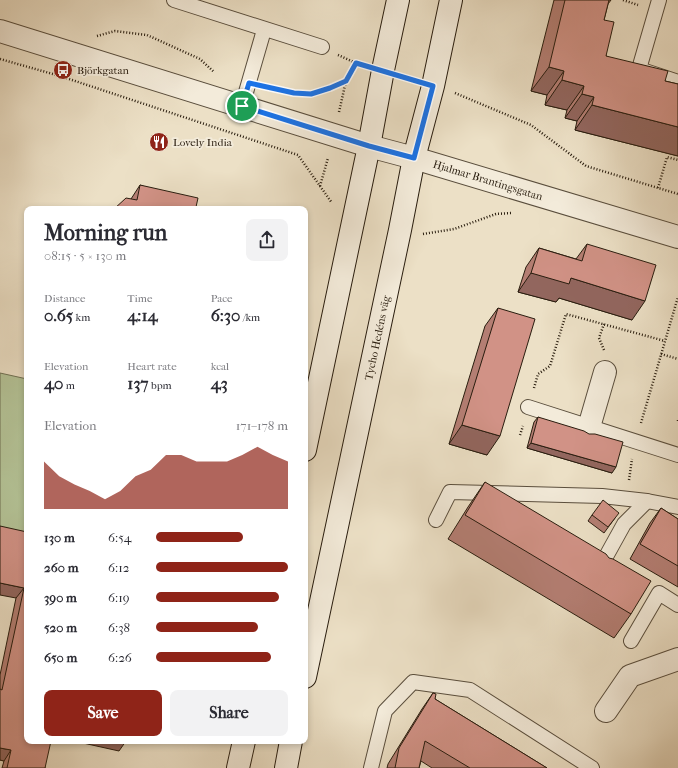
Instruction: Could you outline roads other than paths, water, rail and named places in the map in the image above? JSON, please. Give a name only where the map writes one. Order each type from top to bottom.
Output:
[{"type":"main road","points":[[308,436],[398,0]]},
{"type":"main road","name":"Tycho Hedéns väg","points":[[308,663],[414,158],[433,86],[451,0]]},
{"type":"main road","name":"Hjalmar Brantingsgatan","points":[[0,31],[369,146],[414,158],[678,237]]},
{"type":"main road","points":[[589,427],[605,372]]},
{"type":"main road","points":[[606,711],[630,676],[678,659]]},
{"type":"main road","points":[[238,768],[243,744]]},
{"type":"main road","points":[[286,768],[291,744]]},
{"type":"lane","points":[[174,0],[264,30],[322,47]]},
{"type":"lane","points":[[659,0],[639,69],[678,82]]},
{"type":"lane","points":[[242,106],[264,30]]},
{"type":"lane","points":[[528,407],[678,455]]},
{"type":"lane","points":[[436,520],[450,492],[602,496],[648,501],[678,507]]},
{"type":"lane","points":[[596,575],[624,524],[648,501]]},
{"type":"lane","points":[[630,641],[659,593],[678,605]]},
{"type":"lane","points":[[371,768],[385,711],[413,682],[470,690],[592,768]]},
{"type":"place","name":"Björkgatan","points":[[63,70]]},
{"type":"place","name":"Lovely India","points":[[159,142]]}]
